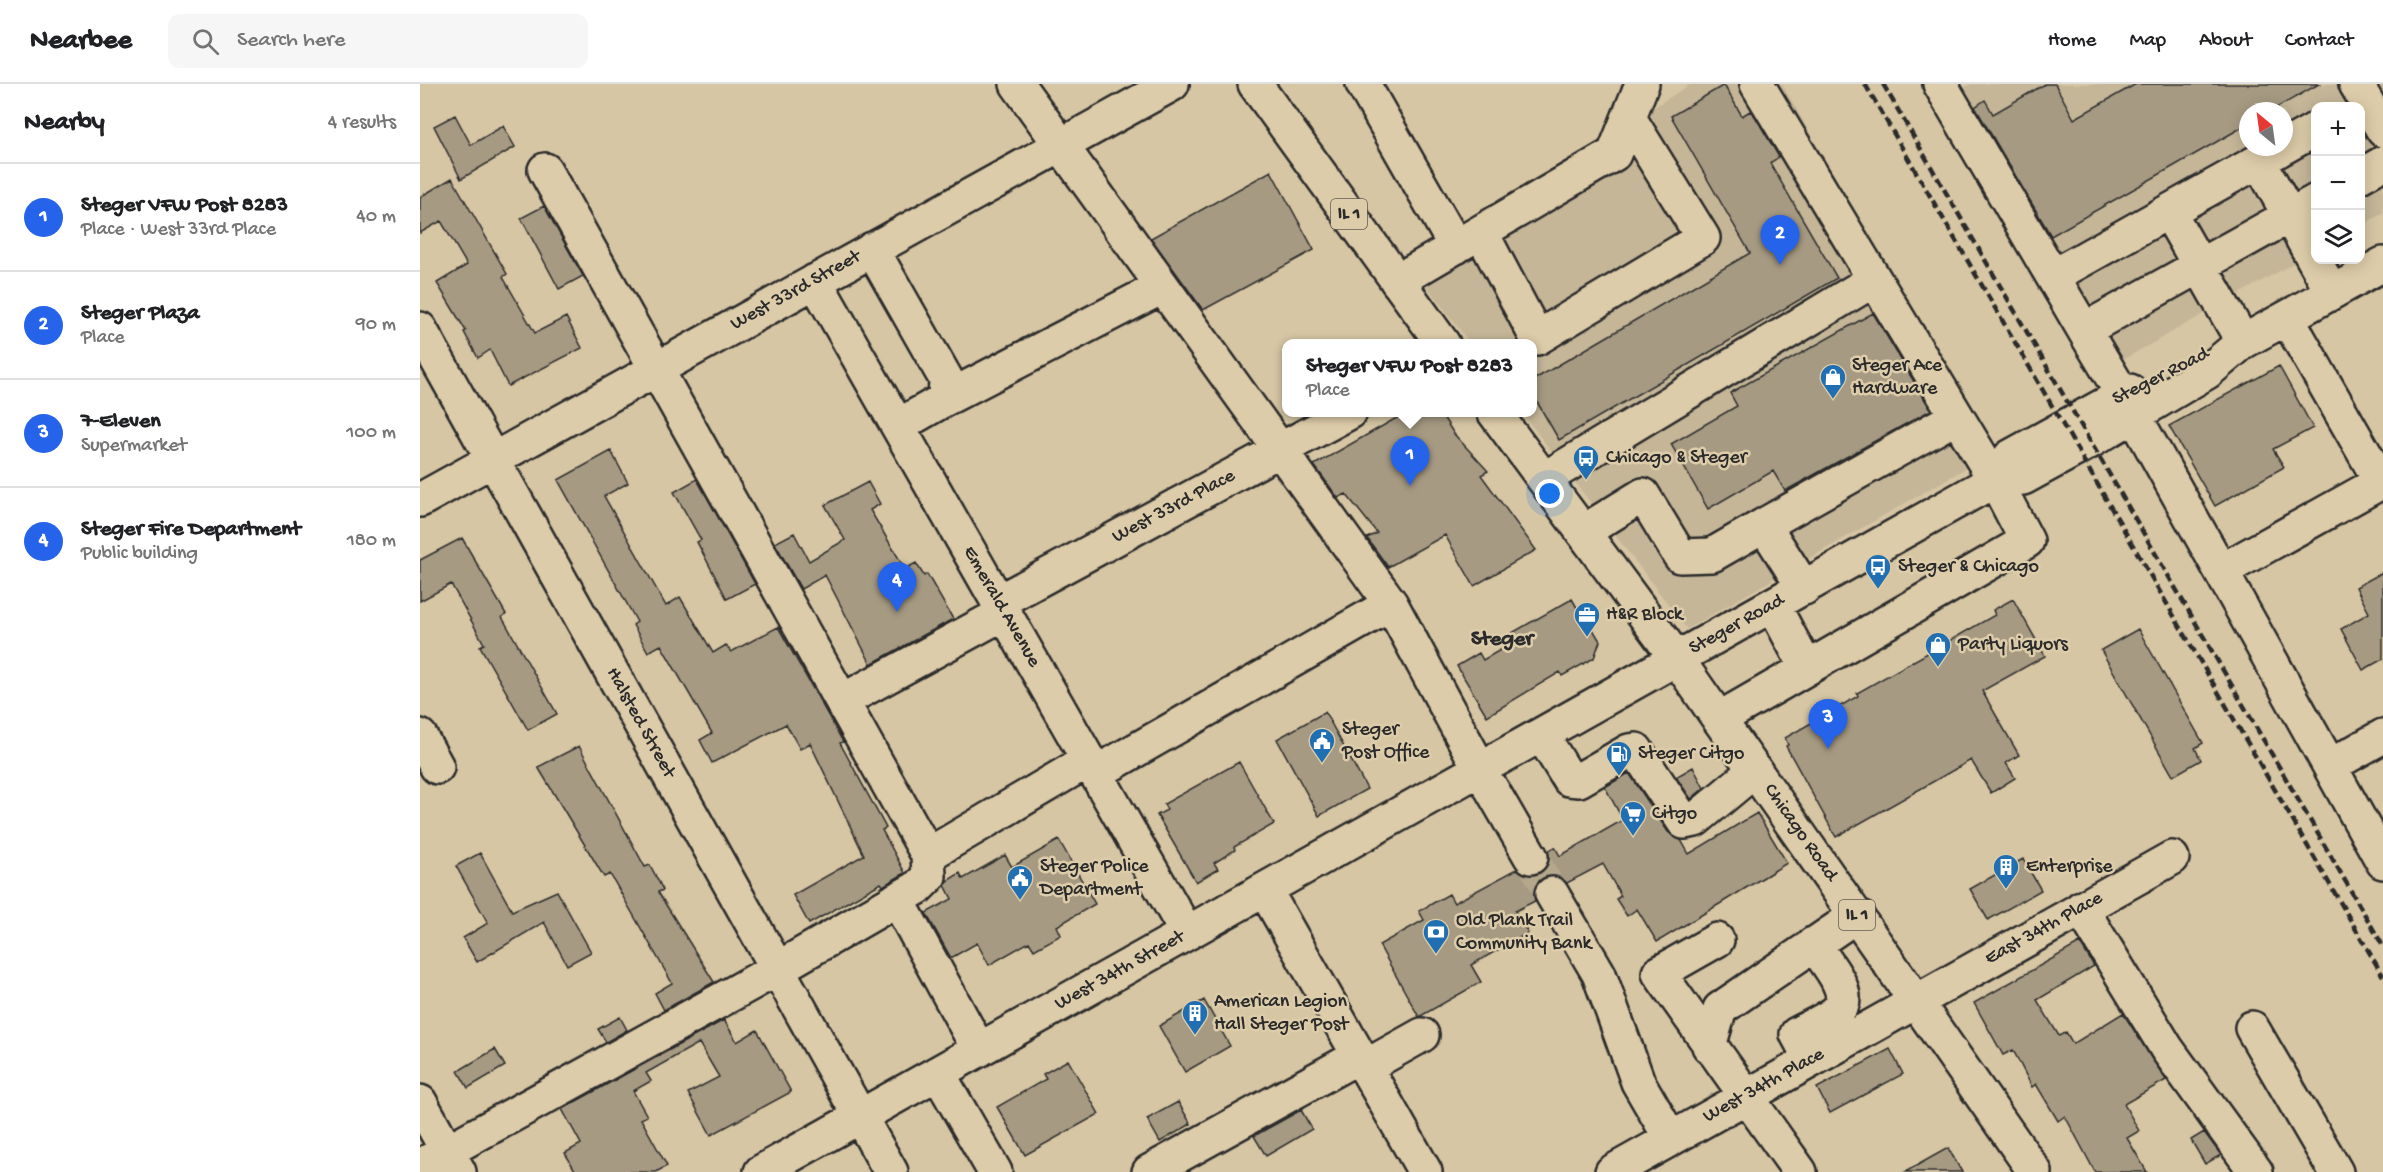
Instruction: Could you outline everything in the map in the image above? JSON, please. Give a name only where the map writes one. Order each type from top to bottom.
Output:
[{"type":"street","points":[[1017,84],[1391,604],[1524,846]]},
{"type":"street","name":"West 33rd Street","points":[[420,500],[1172,84]]},
{"type":"street","name":"IL 1","points":[[1254,84],[1439,339]]},
{"type":"street","points":[[1363,84],[1537,338],[1703,238],[1629,118]]},
{"type":"street","points":[[1397,281],[1614,154],[1642,84]]},
{"type":"street","points":[[1719,719],[2027,541],[1995,480],[1872,280],[1757,84]]},
{"type":"street","points":[[1940,84],[2128,405],[2383,862]]},
{"type":"street","points":[[2360,97],[2383,130]]},
{"type":"street","points":[[2053,276],[2311,132]]},
{"type":"street","points":[[2259,161],[2303,208],[2332,292]]},
{"type":"street","points":[[2365,174],[2383,163]]},
{"type":"street","points":[[420,1102],[442,1163],[917,888],[929,876],[928,855],[545,170]]},
{"type":"street","points":[[2084,330],[2303,208]]},
{"type":"street","points":[[2169,212],[2243,342]]},
{"type":"street","points":[[872,249],[946,379],[945,399]]},
{"type":"street","name":"Steger Road","points":[[1480,769],[1995,480],[2023,478],[2128,405],[2207,372],[2243,342],[2383,264]]},
{"type":"street","points":[[1544,479],[1872,280]]},
{"type":"street","name":"Emerald Avenue","points":[[815,281],[1187,933]]},
{"type":"street","points":[[898,426],[945,399],[1162,287]]},
{"type":"street","points":[[2222,571],[2382,482],[2287,318]]},
{"type":"street","name":"Halsted Street","points":[[420,329],[891,1172]]},
{"type":"street","name":"West 33rd Place","points":[[842,701],[1001,607],[1341,417]]},
{"type":"street","name":"Chicago Road","points":[[1498,417],[1677,659],[2035,1172]]},
{"type":"street","points":[[1583,532],[1643,495],[1680,556],[1712,555],[1956,417]]},
{"type":"street","points":[[1764,525],[1804,588]]},
{"type":"street","points":[[928,855],[1391,604]]},
{"type":"street","points":[[1773,604],[1806,667]]},
{"type":"street","points":[[1542,735],[1569,779],[1579,780],[1629,751],[1636,750],[1684,822],[1695,820],[1755,770]]},
{"type":"street","points":[[420,736],[437,767]]},
{"type":"street","points":[[2330,766],[2383,736]]},
{"type":"street","name":"West 34th Street","points":[[761,1172],[1480,769]]},
{"type":"street","name":"East 34th Place","points":[[1917,1000],[2172,858]]},
{"type":"street","points":[[1264,890],[1425,1172]]},
{"type":"street","points":[[1552,894],[1599,974],[1638,1082],[1671,1139]]},
{"type":"street","points":[[897,899],[979,1050]]},
{"type":"street","points":[[2081,908],[2167,1049],[2256,1172]]},
{"type":"street","points":[[1709,1046],[1720,1009],[1857,915]]},
{"type":"street","points":[[1717,940],[1659,973],[1800,1172]]},
{"type":"street","points":[[1811,1060],[1797,1034],[1839,1009],[1843,999],[1842,986],[1813,944]]},
{"type":"street","name":"West 34th Place","points":[[1612,1172],[1917,1000]]},
{"type":"street","points":[[2252,1028],[2336,1172]]},
{"type":"street","points":[[1149,1172],[1196,1161],[1362,1061],[1422,1035]]},
{"type":"street","points":[[938,1073],[995,1172]]},
{"type":"shaded area","points":[[1691,84],[1782,84],[1992,453],[1687,629],[1525,417],[1537,417],[1537,339],[1467,339],[1407,261]]},
{"type":"shaded area","points":[[1971,84],[2383,84],[2383,213],[2365,224],[2365,102],[2311,102],[2311,253],[2096,375],[1940,102]]},
{"type":"building","points":[[2045,84],[2055,84],[2074,119],[2136,84],[2319,84],[2287,102],[2239,102],[2239,129],[2051,236],[1975,107],[1985,100],[1993,114]]},
{"type":"building","points":[[1724,85],[1742,116],[1750,111],[1755,116],[1779,157],[1770,163],[1837,278],[1559,440],[1537,402],[1537,378],[1750,253],[1671,116]]},
{"type":"building","points":[[455,115],[471,145],[503,126],[515,147],[461,179],[434,126]]},
{"type":"building","points":[[1271,171],[1314,250],[1203,310],[1151,238]]},
{"type":"building","points":[[452,178],[507,274],[503,277],[535,333],[566,317],[582,348],[508,386],[490,350],[478,358],[464,332],[466,331],[437,283],[467,265],[441,221],[420,233],[420,197]]},
{"type":"building","points":[[544,206],[583,276],[559,289],[521,218]]},
{"type":"building","name":"Steger Ace Hardware","points":[[1873,313],[1931,410],[1785,491],[1773,471],[1708,509],[1671,444],[1737,406],[1730,393]]},
{"type":"building","points":[[2279,366],[2313,428],[2273,449],[2284,467],[2215,506],[2169,426]]},
{"type":"building","points":[[1398,417],[1443,417],[1454,434],[1488,471],[1481,475],[1536,550],[1474,586],[1445,535],[1388,567],[1367,538],[1377,533],[1346,494],[1338,498],[1314,465]]},
{"type":"building","points":[[611,451],[628,483],[604,496],[666,606],[680,597],[713,653],[726,645],[731,652],[778,627],[843,742],[840,743],[886,828],[882,830],[905,873],[883,886],[881,883],[809,924],[793,895],[864,855],[810,743],[800,749],[786,724],[712,763],[700,740],[712,733],[661,645],[648,652],[633,625],[637,622],[558,480]]},
{"type":"building","points":[[697,479],[755,584],[727,599],[697,542],[701,540],[674,492]]},
{"type":"building","points":[[868,482],[880,504],[870,510],[905,569],[916,563],[924,576],[927,574],[953,619],[871,664],[825,575],[801,589],[775,543],[794,533],[809,561],[845,540],[825,505]]},
{"type":"building","points":[[462,538],[506,614],[502,617],[557,714],[528,730],[480,646],[484,644],[451,584],[420,601],[420,560]]},
{"type":"building","points":[[2383,572],[2383,659],[2363,670],[2341,629],[2369,613],[2356,587]]},
{"type":"building","points":[[1572,599],[1579,611],[1581,609],[1600,641],[1594,658],[1562,676],[1560,672],[1487,716],[1457,666],[1479,653],[1483,660],[1516,641],[1512,633]]},
{"type":"building","points":[[2013,599],[2045,656],[1982,691],[2019,755],[2006,763],[2015,778],[1991,793],[1971,760],[1836,837],[1786,746],[1788,745],[1785,738],[1858,696],[1857,693],[1995,615],[1993,610]]},
{"type":"building","points":[[2138,629],[2203,743],[2195,748],[2201,760],[2173,776],[2101,650]]},
{"type":"building","name":"Steger Post Office","points":[[1325,712],[1367,789],[1319,816],[1277,739]]},
{"type":"building","points":[[579,746],[645,867],[650,865],[663,890],[658,892],[714,982],[664,1010],[655,993],[672,983],[610,874],[604,877],[538,767]]},
{"type":"building","points":[[1239,762],[1274,824],[1234,847],[1235,850],[1214,863],[1218,869],[1196,882],[1157,815],[1167,810],[1164,804]]},
{"type":"building","points":[[1693,767],[1704,788],[1691,799],[1676,777]]},
{"type":"building","points":[[1629,773],[1668,832],[1681,840],[1689,854],[1757,813],[1787,863],[1657,942],[1637,909],[1627,916],[1616,899],[1621,896],[1603,864],[1567,883],[1552,875],[1543,878],[1535,885],[1535,901],[1515,911],[1528,933],[1471,965],[1481,982],[1419,1017],[1379,945],[1424,920],[1419,911],[1449,894],[1454,903],[1517,869],[1530,876],[1540,873],[1547,866],[1548,851],[1555,847],[1560,856],[1623,820],[1605,787]]},
{"type":"building","name":"Steger Police Department","points":[[1059,840],[1095,904],[1057,926],[1061,935],[1034,950],[1029,942],[989,965],[977,943],[951,958],[926,913],[952,899],[945,885],[947,881],[960,873],[963,879],[1005,855],[1012,867]]},
{"type":"building","points":[[480,853],[512,911],[557,891],[591,952],[567,965],[544,922],[477,962],[463,938],[488,923],[456,866]]},
{"type":"building","name":"Enterprise","points":[[2023,859],[2041,890],[1988,920],[1970,889]]},
{"type":"building","points":[[2080,943],[2094,966],[2037,1000],[2059,1036],[2066,1032],[2073,1044],[2123,1013],[2166,1080],[2124,1104],[2139,1131],[2127,1138],[2147,1172],[2095,1172],[2065,1116],[2058,1121],[2036,1084],[2032,1087],[2013,1050],[2003,1055],[1974,1003]]},
{"type":"building","name":"American Legion Hall Steger Post","points":[[1204,1000],[1230,1046],[1185,1072],[1159,1026]]},
{"type":"building","points":[[620,1017],[627,1030],[606,1042],[598,1029]]},
{"type":"building","points":[[724,1020],[737,1042],[757,1030],[791,1092],[711,1135],[688,1093],[719,1077],[699,1043],[646,1073],[651,1081],[633,1091],[647,1116],[641,1119],[667,1166],[656,1172],[576,1172],[565,1153],[581,1144],[562,1109]]},
{"type":"building","points":[[495,1049],[505,1066],[468,1088],[458,1071]]},
{"type":"building","points":[[1890,1049],[1903,1074],[1830,1113],[1817,1088]]},
{"type":"building","points":[[1068,1060],[1099,1114],[1025,1155],[997,1107],[1046,1079],[1043,1074]]},
{"type":"building","points":[[1178,1102],[1191,1124],[1160,1142],[1147,1119]]},
{"type":"building","points":[[1301,1110],[1312,1129],[1266,1156],[1254,1136]]},
{"type":"building","points":[[2204,1132],[2221,1155],[2205,1164],[2191,1140]]},
{"type":"building","points":[[1948,1148],[1962,1172],[1905,1172]]},
{"type":"tunnel","points":[[1531,857],[1552,894]]},
{"type":"railway","points":[[1865,84],[2383,976]]},
{"type":"railway","points":[[1883,84],[2383,946]]},
{"type":"place","name":"Steger Plaza","points":[[1780,265]]},
{"type":"place","name":"Steger Ace Hardware","points":[[1833,400]]},
{"type":"place","name":"Chicago & Steger","points":[[1586,481]]},
{"type":"place","name":"Steger VFW Post 8283","points":[[1410,486]]},
{"type":"place","name":"Steger & Chicago","points":[[1878,590]]},
{"type":"place","name":"Steger Fire Department","points":[[897,612]]},
{"type":"place","name":"H&R Block","points":[[1587,638]]},
{"type":"place","name":"Party Liquors","points":[[1938,668]]},
{"type":"place","name":"7-Eleven","points":[[1828,749]]},
{"type":"place","name":"Steger Post Office","points":[[1322,764]]},
{"type":"place","name":"Steger Citgo","points":[[1619,777]]},
{"type":"place","name":"Citgo","points":[[1633,837]]},
{"type":"place","name":"Enterprise","points":[[2006,890]]},
{"type":"place","name":"Steger Police Department","points":[[1020,901]]},
{"type":"place","name":"Old Plank Trail Community Bank","points":[[1436,955]]},
{"type":"place","name":"American Legion Hall Steger Post","points":[[1195,1036]]},
{"type":"district","name":"Steger","points":[[1502,640]]}]
